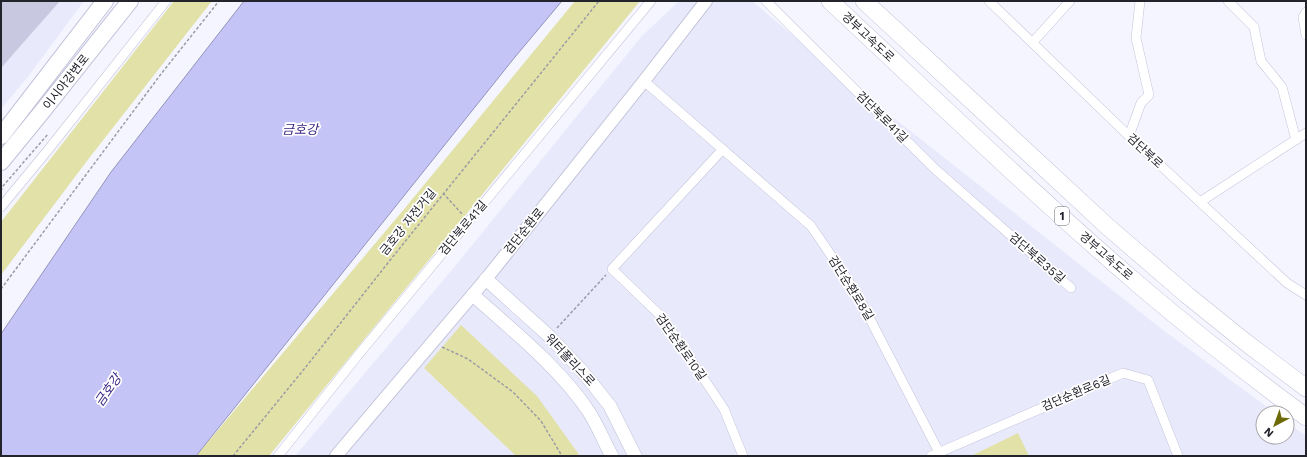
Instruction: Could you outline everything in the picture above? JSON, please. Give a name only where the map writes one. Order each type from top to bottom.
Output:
[{"type":"highway","points":[[64,54],[70,40],[99,1]]},
{"type":"highway","name":"이시아강변로","points":[[1,136],[105,1]]},
{"type":"highway","name":"이시아강변로","points":[[1,162],[41,114],[130,1]]},
{"type":"highway","name":"경부고속도로","points":[[830,1],[1072,226],[1140,286],[1206,340],[1306,417]]},
{"type":"highway","name":"경부고속도로","points":[[864,1],[1108,227],[1187,295],[1306,388]]},
{"type":"main road","name":"워터폴리스로","points":[[486,279],[549,336],[584,372],[610,406],[635,456]]},
{"type":"main road","name":"워터폴리스로","points":[[473,295],[566,382],[590,413],[612,456]]},
{"type":"street","points":[[1,207],[53,144],[166,1]]},
{"type":"street","name":"검단북로41길","points":[[278,456],[359,354],[651,1]]},
{"type":"street","name":"검단순환로","points":[[336,456],[431,342],[473,295],[706,1]]},
{"type":"street","name":"검단북로41길","points":[[766,1],[935,169],[1002,228]]},
{"type":"street","name":"검단북로","points":[[990,1],[1129,136],[1287,283],[1306,295]]},
{"type":"street","points":[[1033,42],[1070,1]]},
{"type":"street","points":[[1129,136],[1141,103],[1149,95],[1136,38],[1140,1]]},
{"type":"street","points":[[1228,1],[1254,27],[1261,61],[1282,87],[1296,140]]},
{"type":"street","points":[[1306,12],[1303,17],[1306,35]]},
{"type":"street","name":"검단순환로8길","points":[[644,81],[723,148],[811,226],[856,292],[941,454]]},
{"type":"street","points":[[1200,202],[1306,133]]},
{"type":"street","points":[[612,269],[723,148]]},
{"type":"street","name":"검단북로35길","points":[[1002,228],[1071,288]]},
{"type":"street","name":"검단순환로10길","points":[[612,269],[663,318],[724,409],[743,456]]},
{"type":"street","name":"검단순환로6길","points":[[931,456],[941,454],[1123,373],[1148,380],[1178,456]]},
{"type":"path","points":[[1,288],[161,74],[219,1]]},
{"type":"path","name":"금호강 자전거길","points":[[233,456],[305,368],[443,193],[599,1]]},
{"type":"path","points":[[443,193],[468,222]]},
{"type":"path","points":[[549,336],[612,269]]},
{"type":"path","points":[[431,342],[468,359],[513,392],[541,421],[562,456]]},
{"type":"shaded area","points":[[1,1],[84,1],[27,78],[1,109]]},
{"type":"shaded area","points":[[679,1],[752,1],[848,82],[1163,330],[1264,405],[1255,405],[1255,445],[1295,445],[1295,428],[1306,436],[1306,456],[295,456],[456,265],[641,37]]},
{"type":"green space","points":[[174,1],[212,1],[90,157],[1,275],[1,222]]},
{"type":"green space","points":[[575,1],[640,1],[269,456],[196,456],[405,208]]},
{"type":"green space","points":[[461,325],[537,396],[580,456],[516,456],[424,368]]},
{"type":"green space","points":[[1018,433],[1029,456],[971,456]]},
{"type":"water","name":"금호강","points":[[244,1],[562,1],[515,57],[196,456],[1,456],[1,334],[111,172]]},
{"type":"building","points":[[1,1],[60,1],[1,68]]}]
